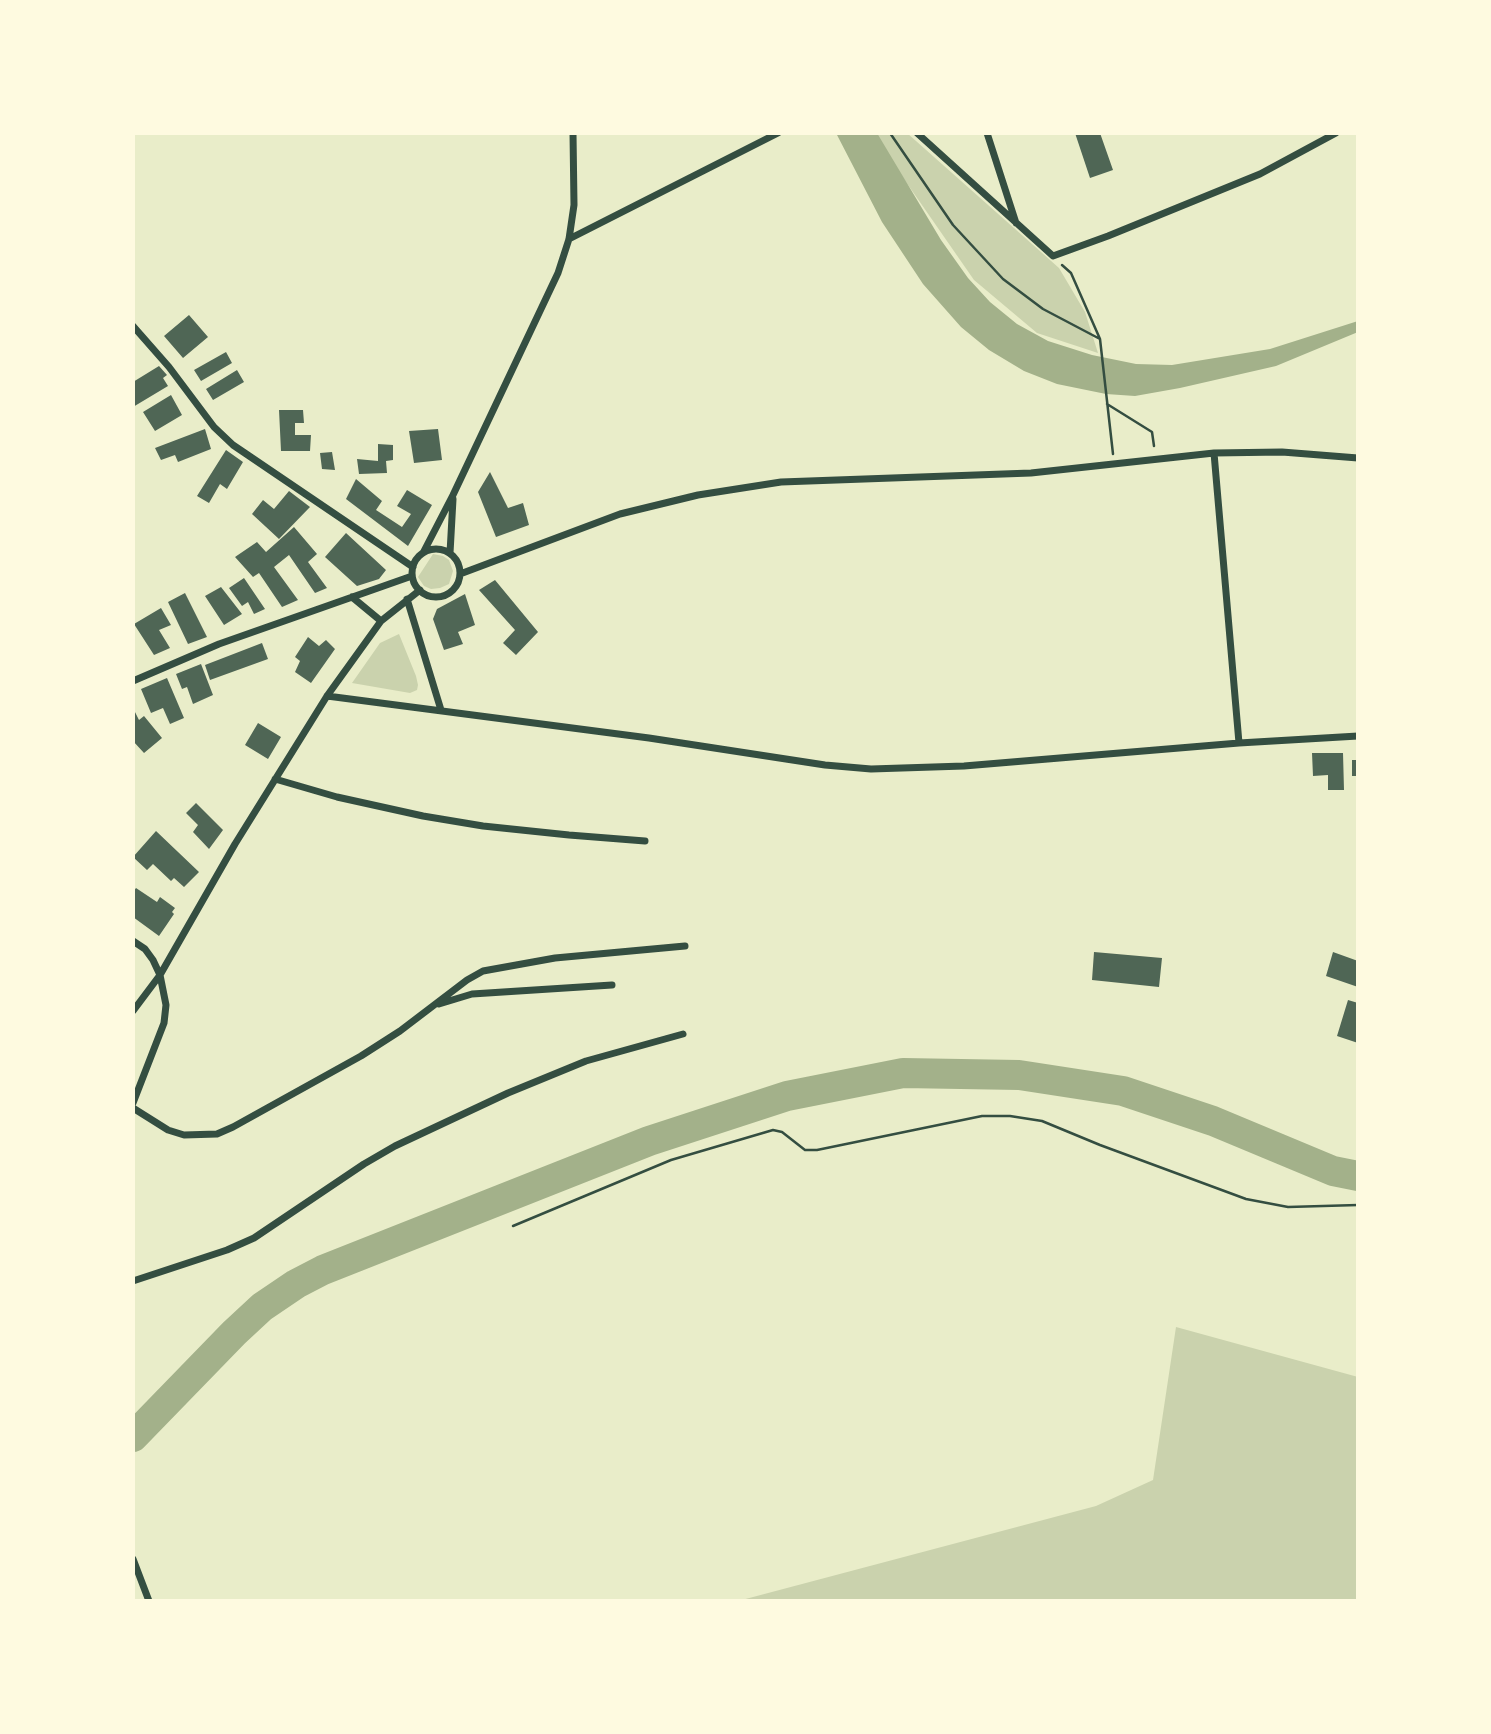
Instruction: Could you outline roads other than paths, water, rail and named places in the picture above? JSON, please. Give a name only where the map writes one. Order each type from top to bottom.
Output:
[{"type":"street","points":[[453,495],[450,553],[459,566],[460,574],[454,588],[442,596],[434,597],[420,590],[412,576],[413,567],[453,495],[544,304],[569,239],[574,205],[573,133]]},
{"type":"street","points":[[569,239],[778,133]]},
{"type":"street","points":[[917,133],[1053,257],[1260,174],[1336,133]]},
{"type":"street","points":[[987,133],[1017,223]]},
{"type":"street","points":[[133,326],[169,367],[214,427],[233,445],[413,567]]},
{"type":"street","points":[[460,574],[620,514],[740,488],[824,480],[1008,475],[1214,453],[1282,452],[1358,458]]},
{"type":"street","points":[[1214,453],[1239,743]]},
{"type":"street","points":[[423,552],[437,549],[450,553]]},
{"type":"street","points":[[133,681],[219,644],[412,576]]},
{"type":"street","points":[[133,1011],[160,975],[327,696],[381,621],[420,590]]},
{"type":"street","points":[[352,597],[381,621]]},
{"type":"street","points":[[407,599],[441,710]]},
{"type":"street","points":[[327,696],[825,765],[871,769],[964,766],[1358,736]]},
{"type":"street","points":[[275,779],[337,797],[483,826],[645,841]]},
{"type":"street","points":[[133,941],[145,949],[160,975],[166,1005],[164,1023],[133,1106],[168,1130],[184,1135],[217,1134],[241,1123],[361,1056],[483,971],[555,958],[685,946]]},
{"type":"street","points":[[435,1006],[472,995],[612,985]]},
{"type":"street","points":[[133,1280],[227,1250],[254,1238],[375,1158],[499,1097],[586,1061],[683,1034]]},
{"type":"street","points":[[133,1559],[149,1601]]},
{"type":"waterway","points":[[133,1437],[234,1333],[262,1307],[296,1284],[323,1270],[649,1141],[787,1096],[903,1073],[1019,1075],[1123,1091],[1213,1121],[1333,1171],[1358,1176]]}]
